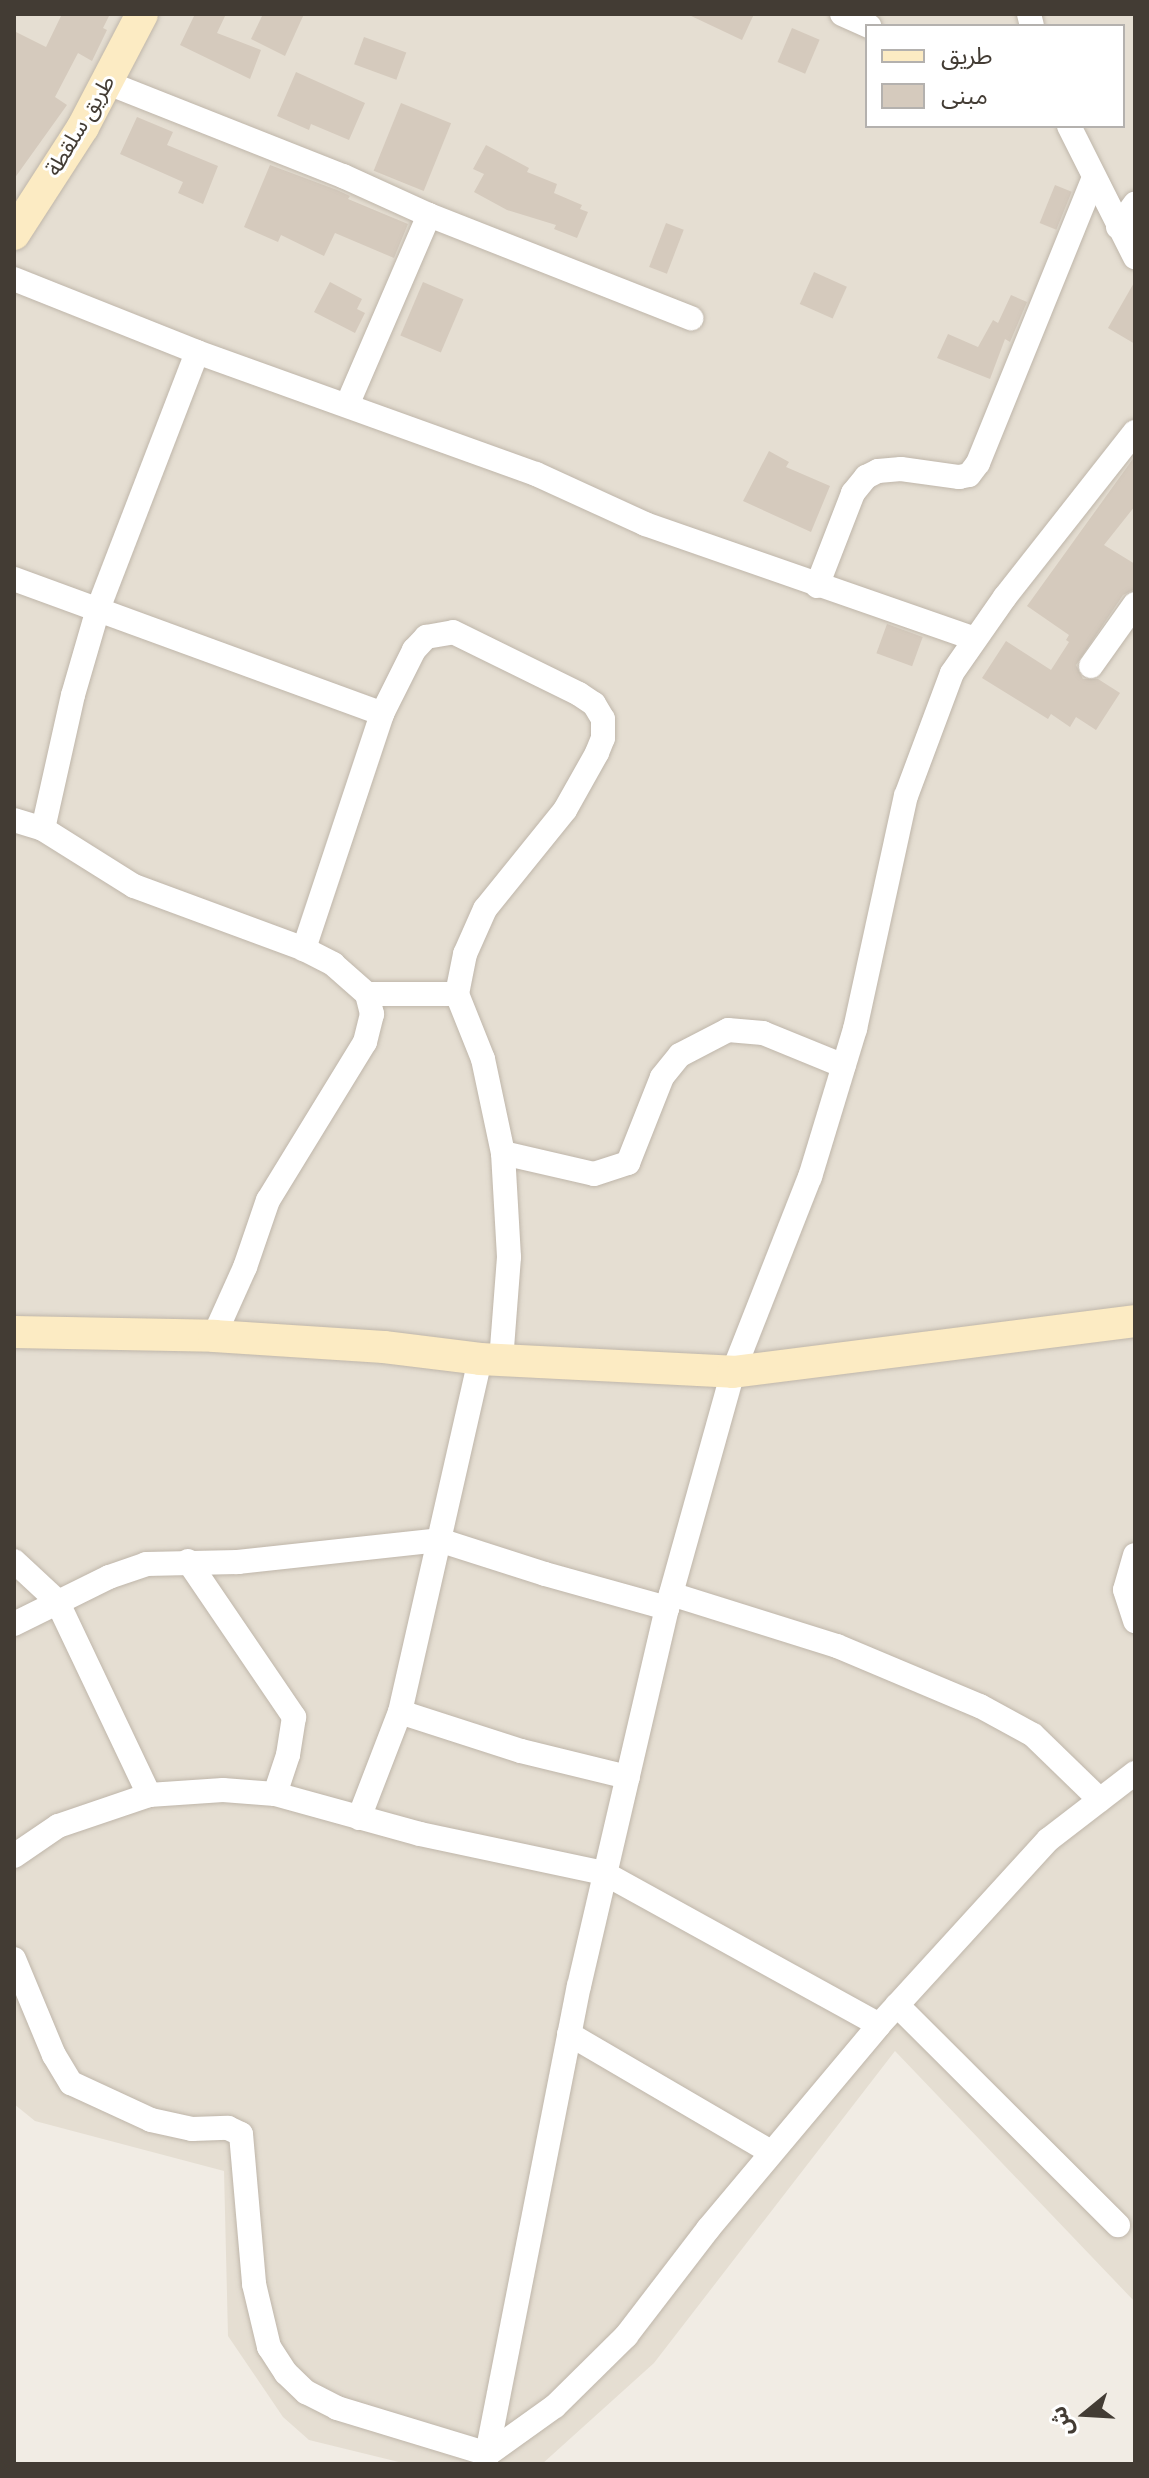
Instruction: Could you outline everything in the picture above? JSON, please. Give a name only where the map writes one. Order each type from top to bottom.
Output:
[{"type":"street","name":"طريق سلقطة","points":[[14,234],[108,83],[142,14]]},
{"type":"street","points":[[842,14],[865,24]]},
{"type":"street","points":[[108,83],[343,176],[429,215],[691,318]]},
{"type":"street","points":[[1070,128],[1135,257]]},
{"type":"street","points":[[817,586],[853,493],[866,477],[878,471],[901,469],[959,477],[969,475],[978,463],[1094,178]]},
{"type":"street","points":[[1118,227],[1135,204]]},
{"type":"street","points":[[347,405],[429,215]]},
{"type":"street","points":[[14,279],[197,352],[536,474],[645,524],[975,639]]},
{"type":"street","points":[[43,829],[73,695],[98,609],[197,352]]},
{"type":"street","points":[[487,2459],[569,2034],[669,1601],[733,1372],[805,1191],[844,1066],[866,982],[906,796],[931,721],[952,673],[1135,432]]},
{"type":"street","points":[[14,579],[382,714]]},
{"type":"street","points":[[1091,666],[1135,604]]},
{"type":"street","points":[[304,949],[382,714],[414,650],[426,637],[453,632],[594,704],[603,719],[603,738],[597,753],[565,810],[485,909],[465,954],[457,994],[483,1059],[503,1153],[509,1257],[491,1360],[439,1540],[400,1712],[359,1818]]},
{"type":"street","points":[[14,820],[43,829],[134,886],[304,949],[333,964],[367,994],[372,1014],[365,1042],[268,1200],[245,1267],[214,1336]]},
{"type":"street","points":[[367,994],[457,994]]},
{"type":"street","points":[[503,1153],[594,1174],[628,1163],[662,1077],[680,1055],[728,1030],[763,1033],[844,1066]]},
{"type":"street","points":[[14,1332],[214,1336],[384,1347],[491,1360],[733,1372],[1135,1321]]},
{"type":"street","points":[[14,1624],[57,1601],[146,1564],[238,1562],[439,1540],[545,1574],[669,1601],[837,1646],[980,1706],[1033,1735],[1100,1800]]},
{"type":"street","points":[[1135,1555],[1125,1590],[1135,1621]]},
{"type":"street","points":[[14,1561],[57,1601],[149,1795]]},
{"type":"street","points":[[188,1561],[294,1717],[288,1755],[275,1794]]},
{"type":"street","points":[[400,1712],[521,1751],[628,1777]]},
{"type":"street","points":[[487,2459],[555,2406],[626,2336],[771,2152],[879,2025],[1048,1840],[1135,1773]]},
{"type":"street","points":[[14,1856],[58,1826],[149,1795],[223,1790],[275,1794],[359,1818],[604,1873],[879,2025]]},
{"type":"street","points":[[14,1959],[54,2055],[71,2083],[151,2120],[192,2129],[228,2128],[241,2134],[254,2284],[269,2347],[286,2373],[306,2392],[337,2408],[487,2459]]},
{"type":"street","points":[[897,2005],[1118,2225]]},
{"type":"street","points":[[569,2034],[771,2152]]},
{"type":"shaded area","points":[[14,14],[1135,14],[1135,2302],[895,2051],[654,2363],[542,2464],[407,2464],[309,2440],[283,2417],[228,2336],[224,2171],[35,2121],[14,2104]]},
{"type":"building","points":[[62,14],[110,14],[103,28],[107,30],[92,61],[78,53],[55,97],[67,105],[14,179],[14,31],[46,47]]},
{"type":"building","points":[[195,14],[226,14],[217,33],[261,50],[250,79],[180,45]]},
{"type":"building","points":[[263,14],[304,14],[285,56],[251,39]]},
{"type":"building","points":[[687,14],[754,14],[742,40]]},
{"type":"building","points":[[792,28],[820,40],[805,74],[778,62]]},
{"type":"building","points":[[364,37],[406,52],[396,80],[354,64]]},
{"type":"building","points":[[296,72],[365,103],[349,140],[311,124],[309,130],[277,116]]},
{"type":"building","points":[[401,103],[451,123],[424,191],[374,171]]},
{"type":"building","points":[[137,117],[173,132],[167,145],[218,166],[203,204],[178,193],[183,182],[120,154]]},
{"type":"building","points":[[486,145],[529,168],[527,172],[557,184],[554,193],[582,205],[580,209],[588,212],[577,238],[554,229],[556,225],[507,210],[474,192],[484,174],[473,169]]},
{"type":"building","points":[[270,165],[337,190],[350,196],[348,199],[408,224],[394,258],[335,233],[324,256],[281,235],[278,242],[244,227]]},
{"type":"building","points":[[1055,185],[1072,192],[1056,230],[1040,223]]},
{"type":"building","points":[[666,223],[684,230],[667,274],[649,267]]},
{"type":"building","points":[[814,272],[847,287],[833,319],[800,304]]},
{"type":"building","points":[[1135,281],[1135,344],[1108,328]]},
{"type":"building","points":[[330,282],[362,299],[357,309],[365,313],[355,333],[314,312]]},
{"type":"building","points":[[423,282],[464,299],[441,353],[400,335]]},
{"type":"building","points":[[1011,295],[1027,302],[1010,342],[1005,339],[990,379],[937,358],[948,334],[978,347],[993,320],[998,323]]},
{"type":"building","points":[[769,451],[789,462],[786,467],[830,486],[811,532],[743,501]]},
{"type":"building","points":[[1135,456],[1135,506],[1104,545],[1135,564],[1135,589],[1123,595],[1076,665],[1083,679],[1098,679],[1120,693],[1096,730],[1076,717],[1070,727],[1051,714],[1048,719],[982,678],[1006,641],[1051,670],[1069,642],[1066,640],[1069,635],[1027,606]]},
{"type":"building","points":[[887,624],[923,637],[912,666],[876,653]]}]
